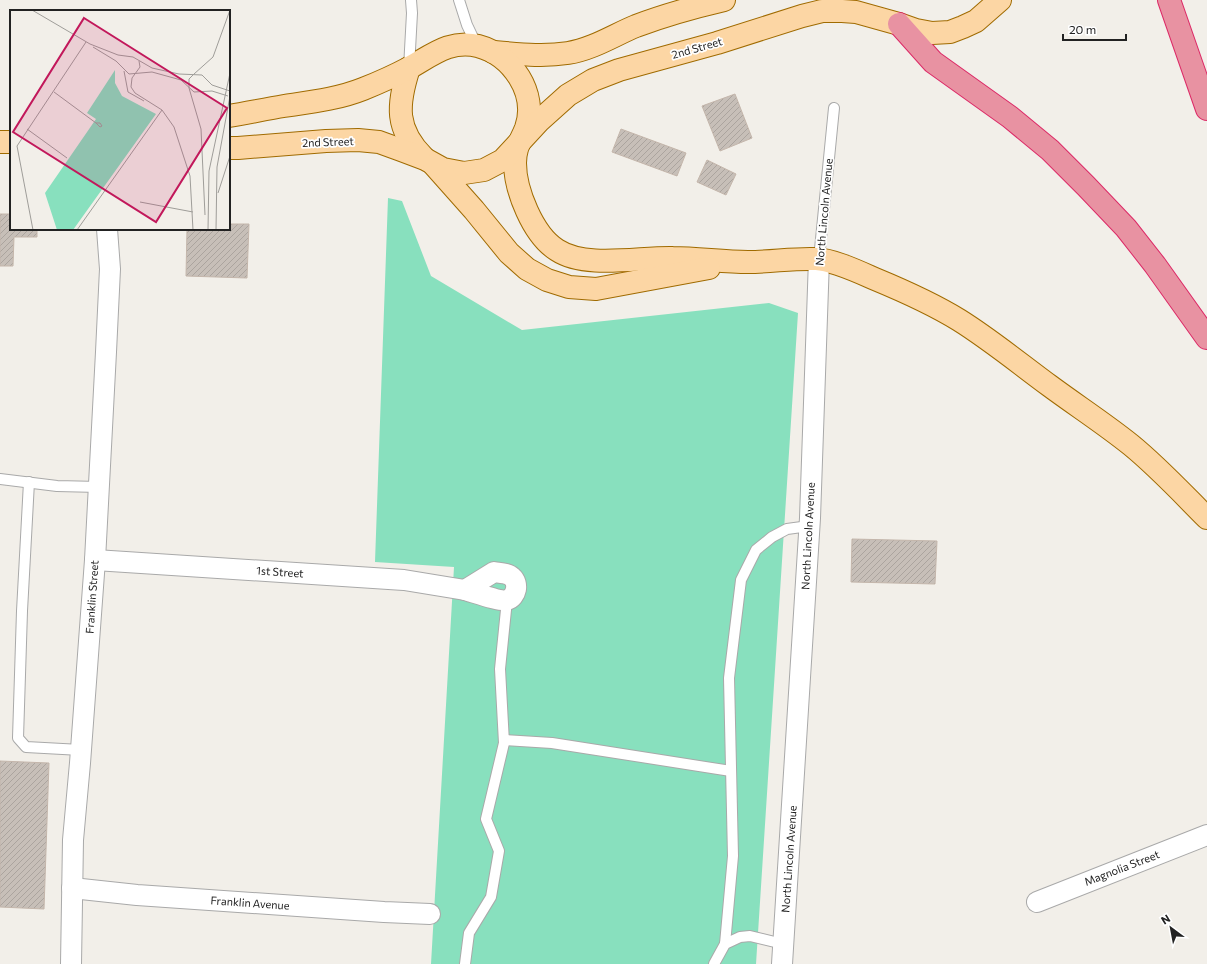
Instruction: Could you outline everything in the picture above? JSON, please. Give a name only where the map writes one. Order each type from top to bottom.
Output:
[{"type":"highway","points":[[1169,0],[1207,109]]},
{"type":"highway","points":[[899,24],[933,62],[1010,117],[1050,150],[1086,186],[1126,228],[1155,265],[1207,338]]},
{"type":"main road","points":[[230,116],[316,102],[343,96],[409,68],[443,48],[462,45],[484,49],[549,56],[570,53],[597,45],[632,28],[658,18],[724,0]]},
{"type":"main road","name":"2nd Street","points":[[877,0],[887,14],[899,24]]},
{"type":"main road","name":"2nd Street","points":[[230,148],[326,140],[358,140],[379,142],[443,169],[464,173],[484,170],[503,160],[539,121],[568,95],[593,80],[619,70],[710,45],[822,11],[842,10],[856,12],[916,30],[932,33],[950,32],[976,20],[1000,0]]},
{"type":"main road","name":"2nd Street","points":[[484,49],[496,53],[512,66],[524,84],[529,105],[527,126],[518,145]]},
{"type":"main road","name":"2nd Street","points":[[409,68],[403,86],[400,109],[401,119],[411,144],[429,162]]},
{"type":"main road","points":[[518,145],[515,162],[522,199],[531,221],[546,242],[556,250],[572,258],[590,260],[609,261],[673,258],[748,262],[819,259],[845,266],[902,290],[933,306],[958,320],[989,341],[1130,444],[1170,480],[1207,518]]},
{"type":"main road","points":[[429,162],[474,210],[509,253],[527,270],[547,280],[569,287],[596,289],[690,271],[748,262]]},
{"type":"street","name":"Franklin Street","points":[[71,964],[73,840],[81,750],[99,486],[110,269],[107,230]]},
{"type":"street","name":"North Lincoln Avenue","points":[[782,964],[810,526],[819,259]]},
{"type":"street","name":"1st Street","points":[[94,560],[404,580],[465,590],[507,600]]},
{"type":"street","points":[[465,590],[494,572],[507,574],[512,577],[516,584],[516,591],[512,597],[507,600]]},
{"type":"street","name":"Magnolia Street","points":[[1037,902],[1207,835]]},
{"type":"street","name":"Franklin Avenue","points":[[72,888],[137,895],[376,912],[430,914]]},
{"type":"lane","points":[[409,68],[412,13],[410,0]]},
{"type":"lane","points":[[459,0],[467,25],[484,49]]},
{"type":"lane","name":"North Lincoln Avenue","points":[[819,259],[834,108]]},
{"type":"lane","points":[[0,479],[57,486],[99,486]]},
{"type":"lane","points":[[29,482],[22,610],[18,738],[26,747],[81,750]]},
{"type":"lane","points":[[714,964],[725,944],[733,856],[729,678],[741,580],[756,550],[772,536],[787,529],[810,526]]},
{"type":"lane","points":[[465,964],[469,933],[491,897],[499,851],[486,818],[504,740],[500,669],[507,600]]},
{"type":"lane","points":[[504,740],[552,743],[731,771]]},
{"type":"lane","points":[[725,944],[750,936],[783,944]]},
{"type":"green space","points":[[388,198],[402,201],[431,276],[522,330],[769,303],[798,313],[756,964],[431,964],[454,567],[375,562]]},
{"type":"building","points":[[735,94],[752,138],[720,151],[702,106]]},
{"type":"building","points":[[621,129],[686,153],[677,176],[612,152]]},
{"type":"building","points":[[707,160],[736,174],[726,195],[697,182]]},
{"type":"building","points":[[0,214],[10,214],[10,230],[37,230],[37,237],[14,237],[13,266],[0,266]]},
{"type":"building","points":[[230,224],[249,224],[247,278],[186,276],[187,230],[230,230]]},
{"type":"building","points":[[852,539],[937,541],[935,584],[851,582]]},
{"type":"building","points":[[0,761],[49,763],[44,909],[0,907]]}]
